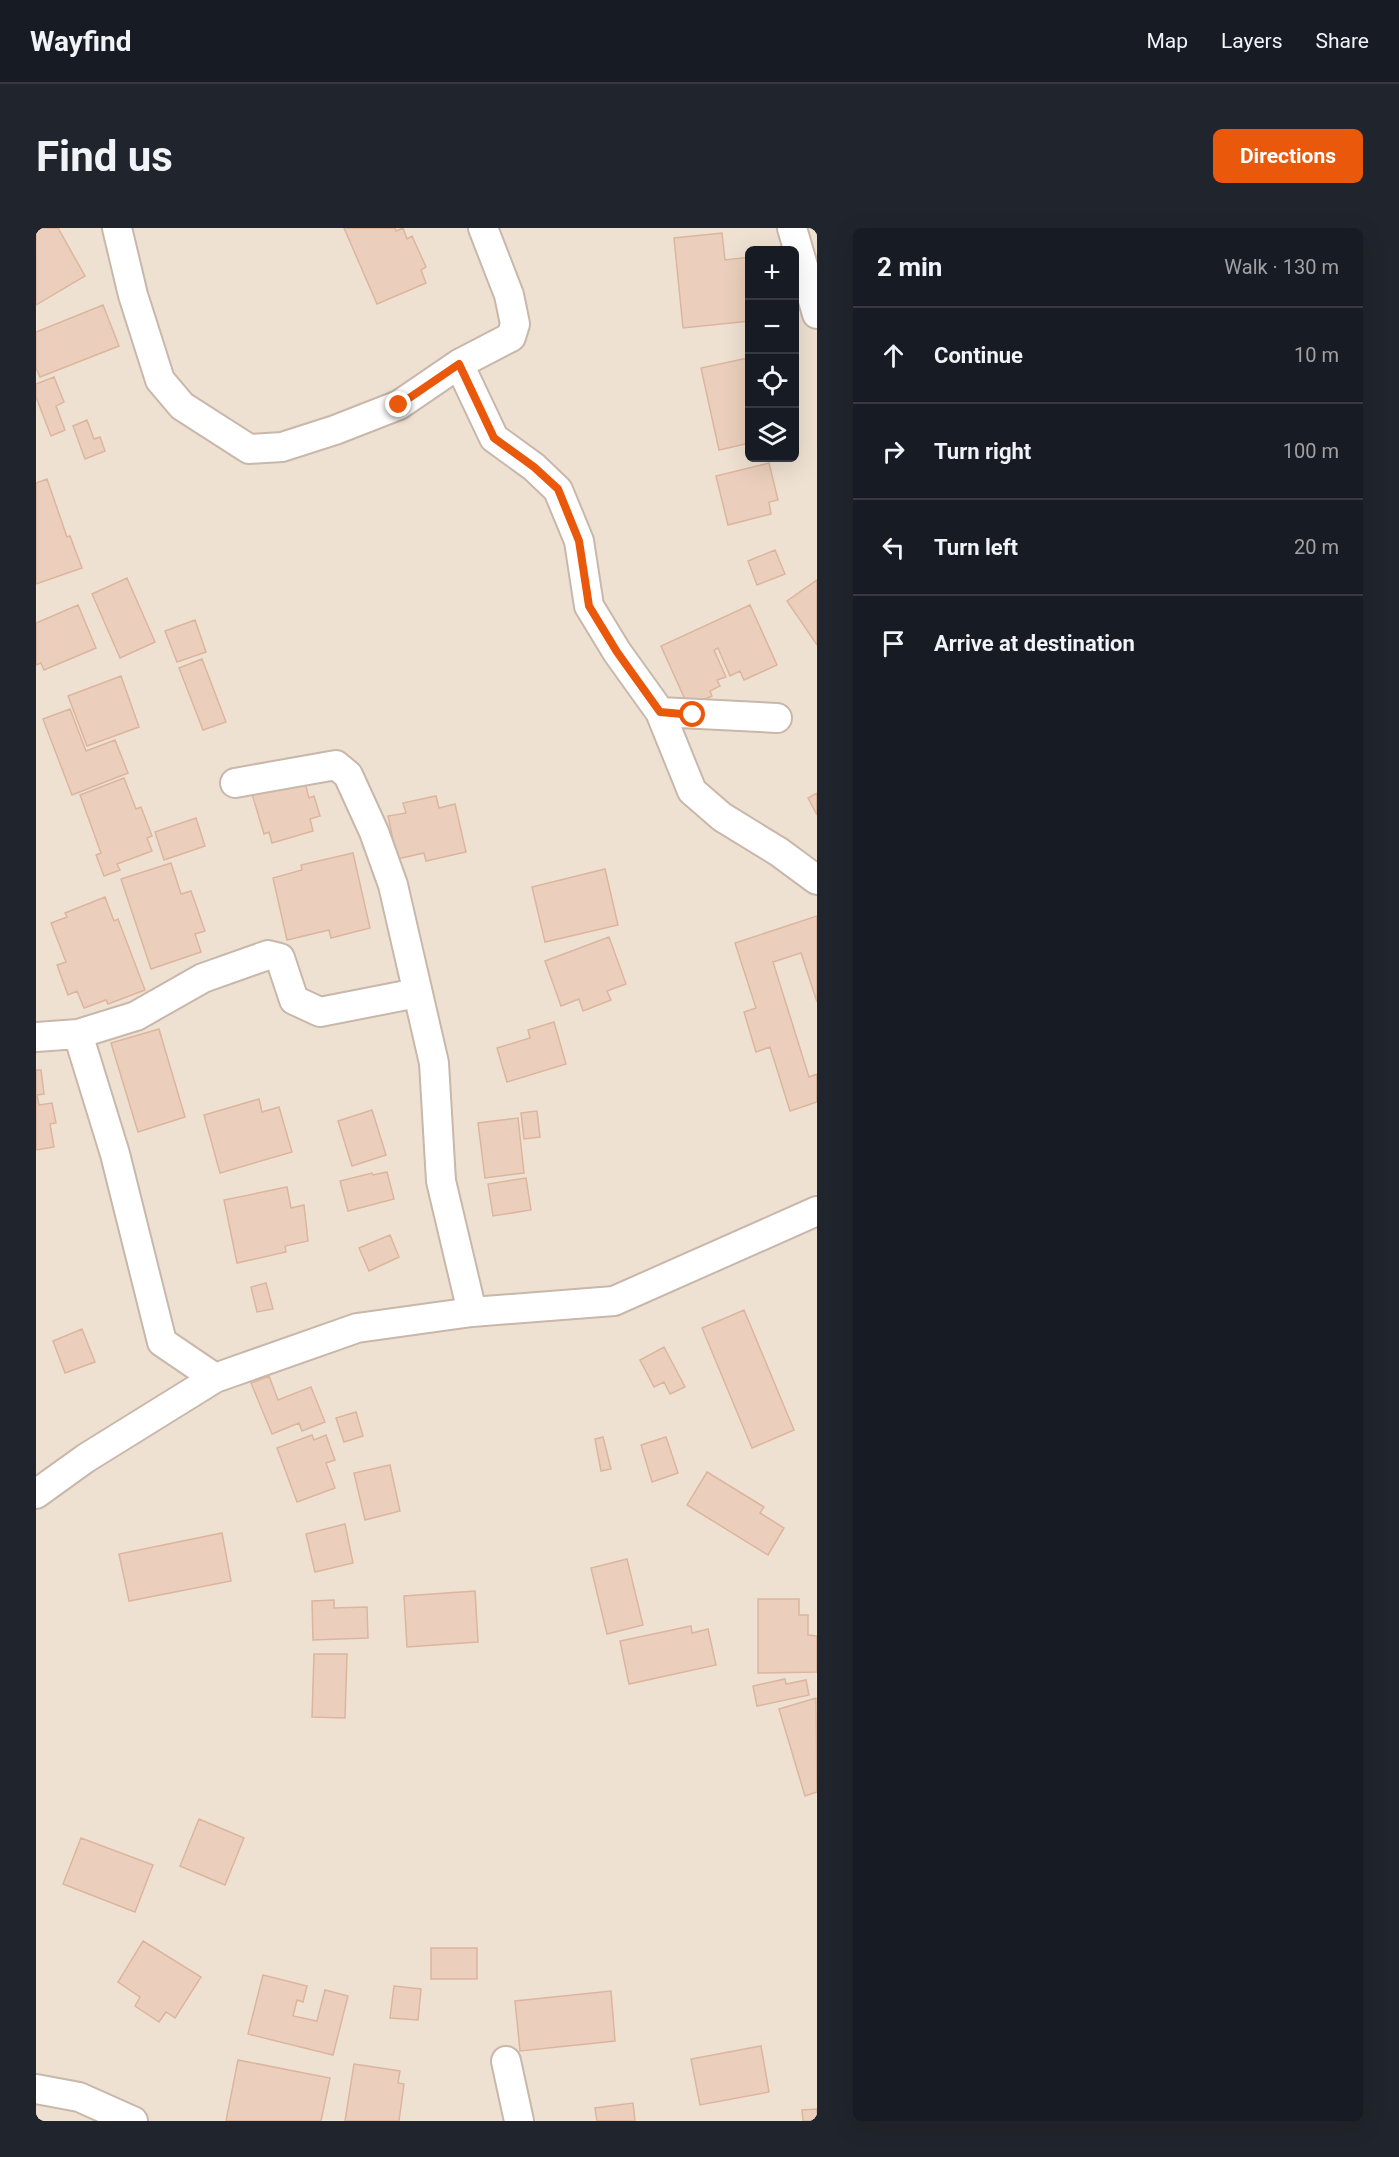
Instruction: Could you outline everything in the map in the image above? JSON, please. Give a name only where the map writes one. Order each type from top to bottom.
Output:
[{"type":"street","points":[[117,228],[133,295],[160,380],[182,406],[249,448],[282,447],[335,430],[399,405],[459,364],[511,337],[515,324],[508,295],[483,228]]},
{"type":"street","points":[[792,228],[817,314]]},
{"type":"street","points":[[459,364],[494,438],[534,467],[558,489],[579,541],[589,606],[617,652],[660,712],[692,791],[722,817],[779,852],[817,880]]},
{"type":"street","points":[[660,712],[777,718]]},
{"type":"street","points":[[234,783],[336,765],[348,775],[374,832],[393,885],[434,1063],[441,1181],[472,1311]]},
{"type":"street","points":[[36,1037],[78,1034],[136,1016],[203,978],[268,955],[280,958],[294,1000],[320,1012],[417,993]]},
{"type":"street","points":[[78,1034],[115,1154],[162,1342],[215,1378]]},
{"type":"street","points":[[36,1494],[86,1458],[215,1378],[357,1328],[472,1311],[614,1300],[817,1211]]},
{"type":"street","points":[[506,2061],[519,2121]]},
{"type":"street","points":[[36,2089],[79,2097],[132,2121]]},
{"type":"shaded area","points":[[36,228],[817,228],[817,2121],[36,2121]]},
{"type":"building","points":[[36,228],[58,228],[85,276],[36,305]]},
{"type":"building","points":[[344,228],[395,228],[396,231],[403,228],[407,239],[412,236],[426,267],[421,270],[426,283],[377,304]]},
{"type":"building","points":[[722,233],[725,260],[745,258],[745,322],[683,328],[674,238]]},
{"type":"building","points":[[103,305],[119,346],[40,377],[36,368],[36,332]]},
{"type":"building","points":[[745,359],[745,444],[719,450],[701,368]]},
{"type":"building","points":[[54,377],[64,402],[56,406],[65,430],[51,436],[36,397],[36,384]]},
{"type":"building","points":[[87,420],[94,439],[100,437],[105,451],[85,459],[73,426]]},
{"type":"building","points":[[769,463],[778,500],[769,502],[771,514],[728,525],[716,476]]},
{"type":"building","points":[[47,479],[67,537],[70,536],[82,568],[36,584],[36,483]]},
{"type":"building","points":[[775,550],[785,574],[757,585],[748,561]]},
{"type":"building","points":[[127,578],[155,642],[120,658],[92,594]]},
{"type":"building","points":[[817,580],[817,645],[787,601]]},
{"type":"building","points":[[78,605],[96,648],[44,670],[41,663],[36,665],[36,623]]},
{"type":"building","points":[[750,605],[777,665],[744,680],[740,671],[730,676],[718,648],[714,650],[726,677],[717,680],[720,686],[710,691],[712,696],[688,706],[661,646]]},
{"type":"building","points":[[195,620],[206,652],[177,662],[165,631]]},
{"type":"building","points":[[202,659],[226,722],[203,730],[179,668]]},
{"type":"building","points":[[121,676],[139,727],[87,746],[68,696]]},
{"type":"building","points":[[70,709],[86,751],[115,740],[128,773],[72,795],[43,719]]},
{"type":"building","points":[[124,778],[136,809],[141,807],[152,836],[147,838],[152,851],[117,864],[120,870],[104,876],[96,855],[101,853],[80,795]]},
{"type":"building","points":[[304,779],[309,798],[314,796],[320,816],[310,819],[313,831],[272,843],[269,832],[264,834],[252,794]]},
{"type":"building","points":[[817,793],[817,815],[808,798]]},
{"type":"building","points":[[436,796],[439,808],[455,804],[466,852],[426,861],[424,853],[397,859],[388,816],[406,813],[403,803]]},
{"type":"building","points":[[196,818],[205,846],[164,860],[155,832]]},
{"type":"building","points":[[353,853],[370,928],[331,938],[329,930],[287,940],[273,878],[302,870],[301,865]]},
{"type":"building","points":[[171,863],[181,894],[191,891],[205,931],[195,934],[201,952],[151,969],[121,879]]},
{"type":"building","points":[[605,869],[618,925],[545,942],[532,887]]},
{"type":"building","points":[[105,897],[114,921],[118,919],[145,990],[108,1004],[106,1000],[84,1008],[77,991],[68,995],[57,965],[66,962],[51,923],[67,917],[65,913]]},
{"type":"building","points":[[817,916],[817,1002],[801,953],[773,962],[809,1077],[817,1074],[817,1102],[790,1111],[770,1047],[756,1052],[744,1012],[756,1008],[735,943]]},
{"type":"building","points":[[609,937],[626,984],[607,991],[611,1000],[583,1011],[579,999],[561,1006],[545,961]]},
{"type":"building","points":[[554,1022],[566,1064],[507,1082],[497,1048],[530,1038],[528,1030]]},
{"type":"building","points":[[159,1029],[185,1117],[138,1132],[111,1043]]},
{"type":"building","points":[[36,1070],[41,1070],[44,1094],[37,1095],[39,1105],[52,1103],[56,1123],[50,1124],[54,1147],[36,1150]]},
{"type":"building","points":[[259,1099],[262,1112],[279,1107],[292,1152],[220,1173],[204,1115]]},
{"type":"building","points":[[372,1110],[386,1155],[352,1166],[338,1121]]},
{"type":"building","points":[[537,1111],[540,1137],[524,1139],[521,1113]]},
{"type":"building","points":[[518,1118],[524,1173],[485,1178],[478,1123]]},
{"type":"building","points":[[387,1172],[394,1199],[348,1211],[340,1181],[372,1173],[373,1175]]},
{"type":"building","points":[[526,1178],[531,1210],[493,1216],[488,1184]]},
{"type":"building","points":[[287,1187],[291,1208],[304,1205],[308,1241],[285,1246],[286,1252],[237,1263],[224,1200]]},
{"type":"building","points":[[390,1235],[399,1257],[369,1271],[359,1248]]},
{"type":"building","points":[[266,1283],[273,1309],[257,1312],[251,1287]]},
{"type":"building","points":[[744,1310],[794,1430],[752,1448],[702,1328]]},
{"type":"building","points":[[82,1329],[95,1362],[65,1373],[53,1341]]},
{"type":"building","points":[[664,1347],[685,1387],[670,1394],[664,1382],[654,1387],[640,1360]]},
{"type":"building","points":[[269,1376],[278,1400],[311,1387],[325,1422],[302,1431],[299,1423],[272,1434],[251,1383]]},
{"type":"building","points":[[356,1412],[363,1436],[344,1442],[336,1418]]},
{"type":"building","points":[[312,1435],[314,1440],[326,1435],[335,1460],[326,1463],[335,1488],[297,1502],[277,1448]]},
{"type":"building","points":[[603,1437],[611,1469],[601,1471],[595,1439]]},
{"type":"building","points":[[666,1437],[678,1473],[652,1482],[641,1445]]},
{"type":"building","points":[[390,1465],[400,1511],[365,1520],[354,1473]]},
{"type":"building","points":[[707,1472],[764,1507],[760,1513],[784,1528],[768,1555],[687,1505]]},
{"type":"building","points":[[345,1524],[353,1563],[315,1572],[306,1534]]},
{"type":"building","points":[[222,1533],[231,1581],[129,1601],[119,1554]]},
{"type":"building","points":[[627,1559],[643,1625],[607,1634],[591,1568]]},
{"type":"building","points":[[475,1591],[478,1642],[407,1647],[404,1596]]},
{"type":"building","points":[[758,1599],[799,1599],[799,1615],[808,1615],[808,1635],[817,1636],[817,1672],[758,1673]]},
{"type":"building","points":[[334,1600],[334,1608],[367,1607],[368,1638],[313,1640],[312,1601]]},
{"type":"building","points":[[691,1626],[692,1633],[708,1629],[716,1665],[629,1684],[620,1641]]},
{"type":"building","points":[[314,1654],[347,1654],[345,1718],[312,1717]]},
{"type":"building","points":[[785,1679],[786,1684],[806,1680],[809,1695],[757,1706],[753,1686]]},
{"type":"building","points":[[816,1698],[817,1792],[805,1796],[779,1709]]},
{"type":"building","points":[[199,1819],[244,1838],[225,1885],[180,1866]]},
{"type":"building","points":[[81,1838],[153,1865],[135,1912],[63,1884]]},
{"type":"building","points":[[143,1941],[201,1977],[175,2018],[166,2012],[159,2022],[135,2006],[140,1997],[118,1982]]},
{"type":"building","points":[[431,1948],[477,1948],[477,1979],[431,1979]]},
{"type":"building","points":[[263,1975],[307,1986],[303,2002],[297,2000],[293,2016],[317,2021],[325,1990],[348,1996],[333,2055],[248,2034]]},
{"type":"building","points":[[394,1986],[421,1989],[418,2020],[390,2018]]},
{"type":"building","points":[[611,1991],[615,2041],[520,2051],[515,2001]]},
{"type":"building","points":[[761,2046],[769,2092],[700,2105],[691,2059]]},
{"type":"building","points":[[238,2060],[330,2078],[321,2121],[226,2121]]},
{"type":"building","points":[[354,2064],[400,2071],[398,2083],[404,2084],[399,2121],[345,2121]]},
{"type":"building","points":[[633,2103],[635,2121],[597,2121],[595,2108]]},
{"type":"building","points":[[817,2109],[817,2121],[803,2121],[802,2110]]},
{"type":"route","points":[[399,405],[459,364],[494,438],[534,467],[558,489],[579,541],[589,606],[617,652],[660,712],[693,715]]}]
